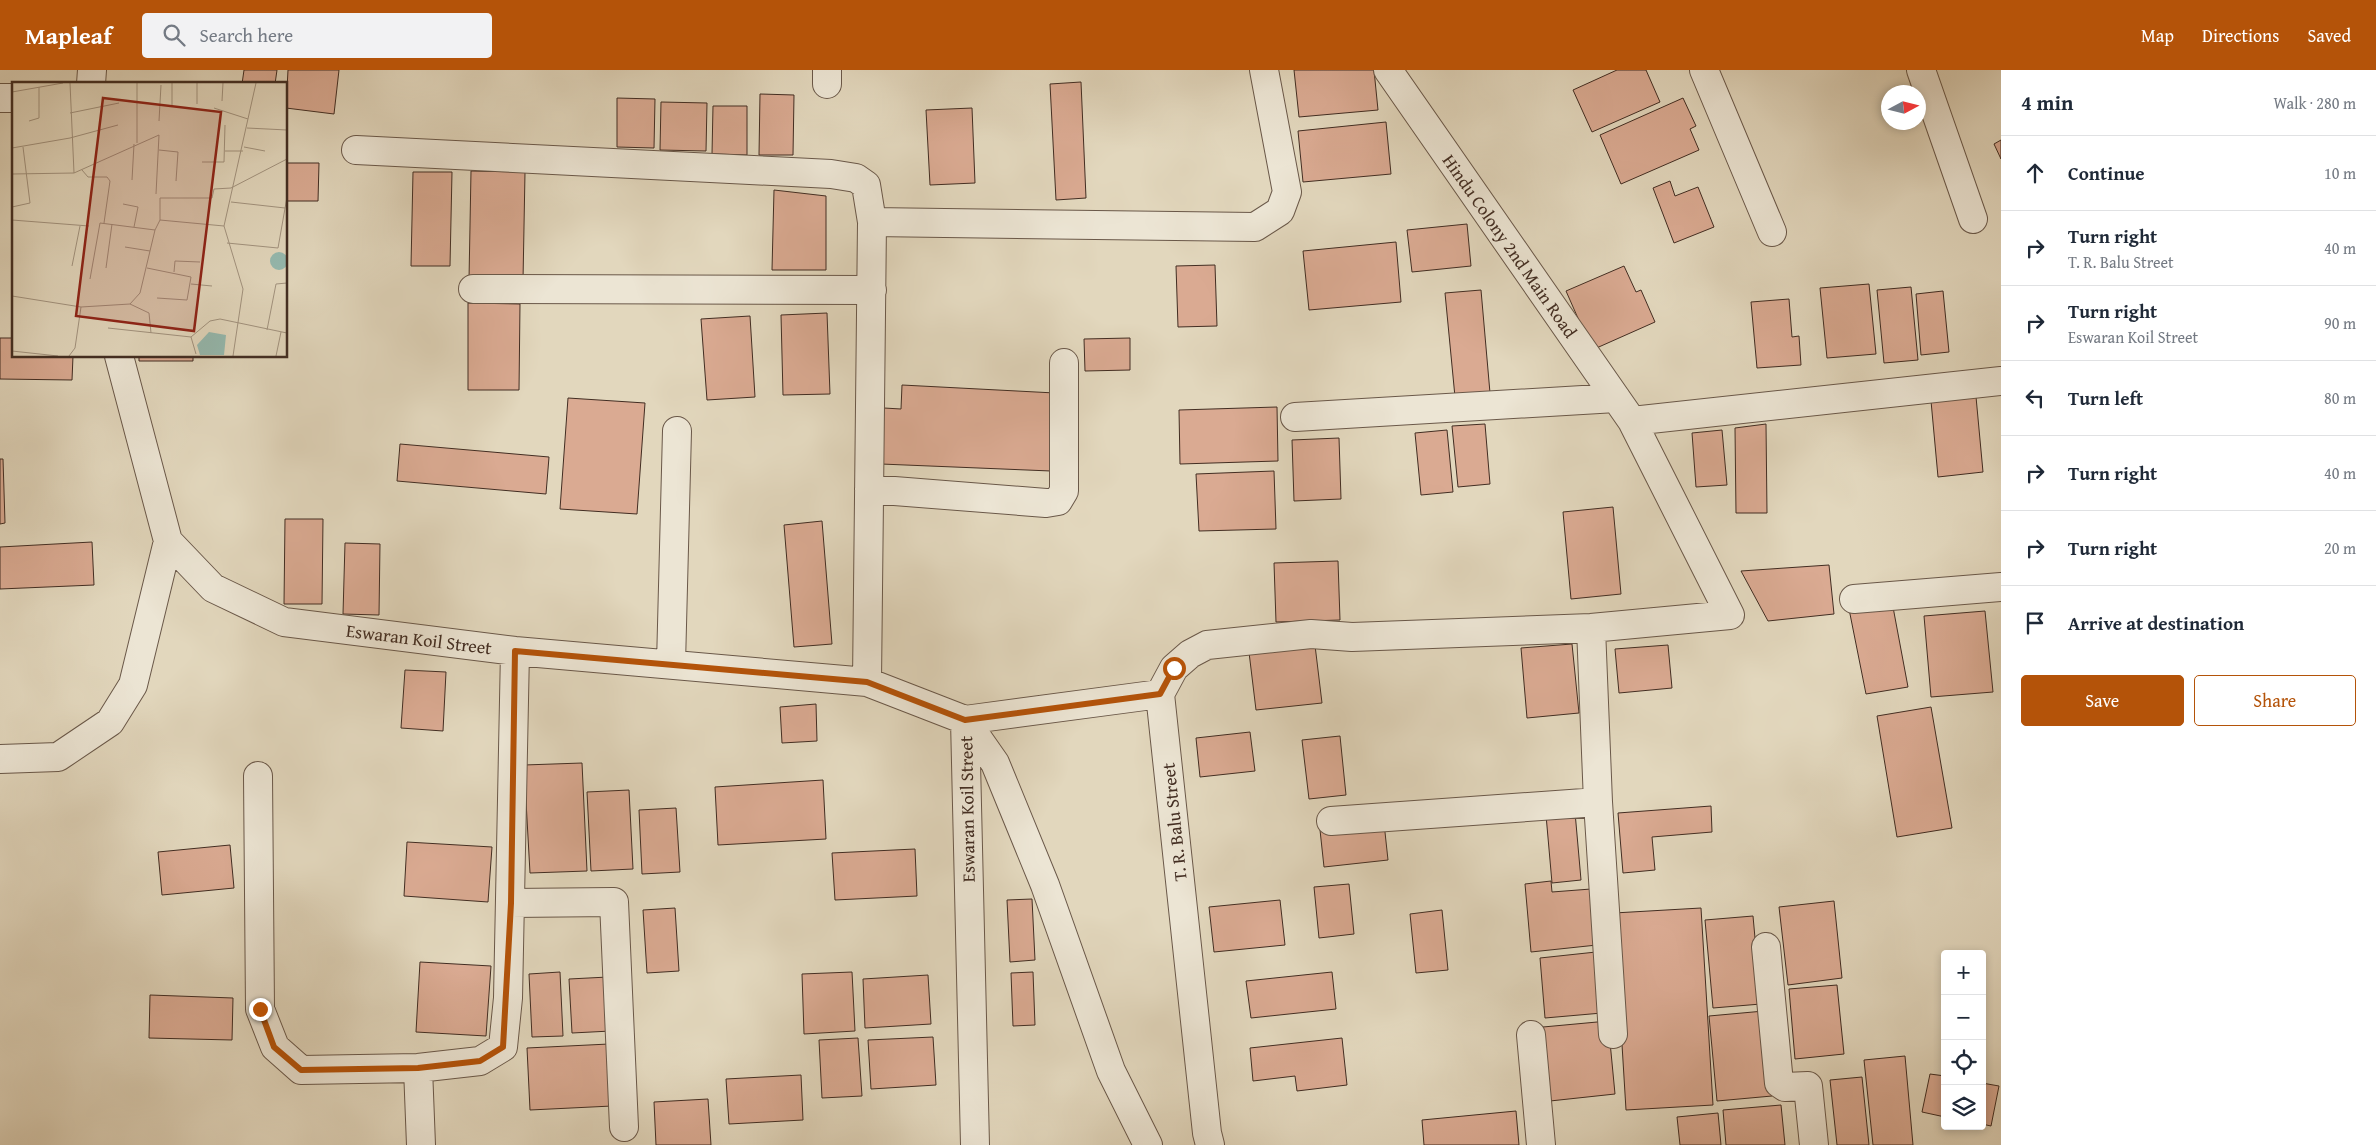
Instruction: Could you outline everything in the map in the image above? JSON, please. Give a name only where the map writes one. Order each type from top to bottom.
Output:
[{"type":"street","points":[[872,222],[1255,227],[1280,211],[1287,192],[1264,70]]},
{"type":"street","name":"Hindu Colony 2nd Main Road","points":[[1388,70],[1632,421],[1730,615],[1590,628]]},
{"type":"street","points":[[1704,70],[1772,232]]},
{"type":"street","points":[[1921,70],[1973,218]]},
{"type":"street","points":[[356,150],[831,174],[856,178],[866,185],[872,222],[867,682]]},
{"type":"street","points":[[472,289],[872,290]]},
{"type":"street","name":"Eswaran Koil Street","points":[[120,358],[168,541],[213,588],[284,622],[515,651],[867,682],[965,720],[975,1145]]},
{"type":"street","points":[[869,489],[1046,502],[1058,501],[1064,491],[1064,363]]},
{"type":"street","points":[[1632,421],[2001,381]]},
{"type":"street","points":[[1295,417],[1616,398]]},
{"type":"street","points":[[671,664],[677,430]]},
{"type":"street","points":[[0,759],[58,756],[110,722],[133,685],[168,541]]},
{"type":"street","points":[[1854,599],[2001,587]]},
{"type":"street","points":[[1148,1145],[1111,1071],[1045,885],[995,763],[965,720],[1160,694],[1174,668],[1190,654],[1208,645],[1311,634],[1352,637],[1590,628],[1604,908],[1613,1034]]},
{"type":"street","points":[[258,776],[260,1009],[274,1047],[301,1070],[418,1068],[480,1061],[503,1047],[511,903],[515,651]]},
{"type":"street","name":"T. R. Balu Street","points":[[1160,694],[1207,1133],[1210,1145]]},
{"type":"street","points":[[1331,821],[1598,802]]},
{"type":"street","points":[[511,903],[614,902],[624,1127]]},
{"type":"street","points":[[1766,947],[1779,1083],[1786,1087],[1807,1085],[1814,1145]]},
{"type":"street","points":[[1531,1035],[1541,1145]]},
{"type":"street","points":[[418,1068],[421,1145]]},
{"type":"building","points":[[244,70],[277,70],[275,82],[242,82]]},
{"type":"building","points":[[288,70],[339,70],[334,114],[288,108]]},
{"type":"building","points":[[1294,70],[1374,70],[1378,110],[1299,117]]},
{"type":"building","points":[[1617,70],[1646,70],[1660,102],[1592,132],[1573,90]]},
{"type":"building","points":[[1081,82],[1086,198],[1056,200],[1050,84]]},
{"type":"building","points":[[760,94],[794,95],[793,155],[759,155]]},
{"type":"building","points":[[617,98],[655,99],[654,148],[617,147]]},
{"type":"building","points":[[1683,98],[1696,126],[1690,129],[1699,150],[1621,184],[1600,135]]},
{"type":"building","points":[[661,102],[707,103],[706,151],[660,150]]},
{"type":"building","points":[[713,106],[747,106],[747,155],[712,154]]},
{"type":"building","points":[[972,108],[975,183],[930,185],[926,110]]},
{"type":"building","points":[[1386,122],[1391,174],[1303,182],[1298,131]]},
{"type":"building","points":[[2001,140],[2001,159],[1994,144]]},
{"type":"building","points":[[288,163],[319,163],[318,201],[288,201]]},
{"type":"building","points":[[471,171],[525,172],[523,281],[469,280]]},
{"type":"building","points":[[413,172],[452,172],[450,266],[411,266]]},
{"type":"building","points":[[1670,181],[1675,196],[1698,187],[1714,227],[1674,243],[1653,188]]},
{"type":"building","points":[[774,190],[826,196],[826,270],[772,270]]},
{"type":"building","points":[[1467,224],[1471,266],[1412,272],[1407,230]]},
{"type":"building","points":[[1396,242],[1401,302],[1309,310],[1303,251]]},
{"type":"building","points":[[1215,265],[1217,326],[1178,327],[1176,266]]},
{"type":"building","points":[[1624,266],[1636,292],[1641,290],[1655,322],[1592,350],[1566,291]]},
{"type":"building","points":[[1869,284],[1876,354],[1827,358],[1820,288]]},
{"type":"building","points":[[1911,287],[1918,360],[1884,363],[1877,290]]},
{"type":"building","points":[[1481,290],[1490,393],[1455,397],[1445,293]]},
{"type":"building","points":[[1943,291],[1949,352],[1921,355],[1916,294]]},
{"type":"building","points":[[1789,299],[1792,337],[1799,336],[1801,365],[1757,368],[1751,302]]},
{"type":"building","points":[[468,303],[520,304],[519,390],[468,390]]},
{"type":"building","points":[[827,313],[830,394],[783,395],[781,315]]},
{"type":"building","points":[[750,316],[755,397],[707,400],[701,319]]},
{"type":"building","points":[[0,338],[12,338],[12,358],[73,358],[72,380],[0,379]]},
{"type":"building","points":[[1130,338],[1130,370],[1085,371],[1084,339]]},
{"type":"building","points":[[139,358],[193,358],[193,361],[139,361]]},
{"type":"building","points":[[902,385],[1055,393],[1051,471],[881,464],[884,408],[901,409]]},
{"type":"building","points":[[1975,386],[1983,472],[1938,477],[1930,390]]},
{"type":"building","points":[[568,398],[645,403],[637,514],[560,509]]},
{"type":"building","points":[[1277,407],[1278,461],[1180,464],[1179,410]]},
{"type":"building","points":[[1485,424],[1490,484],[1458,487],[1452,426]]},
{"type":"building","points":[[1766,424],[1767,513],[1736,513],[1735,428]]},
{"type":"building","points":[[1447,430],[1453,492],[1421,495],[1415,433]]},
{"type":"building","points":[[1722,430],[1727,485],[1696,487],[1692,433]]},
{"type":"building","points":[[1339,438],[1341,499],[1294,501],[1292,440]]},
{"type":"building","points":[[400,444],[549,457],[546,494],[397,481]]},
{"type":"building","points":[[0,459],[3,459],[5,523],[0,524]]},
{"type":"building","points":[[1274,471],[1276,529],[1199,531],[1196,474]]},
{"type":"building","points":[[1613,507],[1621,594],[1571,599],[1563,512]]},
{"type":"building","points":[[285,519],[323,519],[322,604],[284,604]]},
{"type":"building","points":[[822,521],[832,644],[794,647],[784,525]]},
{"type":"building","points":[[92,542],[94,585],[0,589],[0,547]]},
{"type":"building","points":[[345,543],[380,544],[379,615],[343,614]]},
{"type":"building","points":[[1338,561],[1340,620],[1276,622],[1274,563]]},
{"type":"building","points":[[1829,565],[1834,614],[1768,621],[1741,571]]},
{"type":"building","points":[[1893,607],[1908,687],[1866,694],[1849,609]]},
{"type":"building","points":[[1985,611],[1993,692],[1931,697],[1924,616]]},
{"type":"building","points":[[1314,637],[1322,703],[1256,710],[1248,644]]},
{"type":"building","points":[[1572,644],[1579,713],[1527,718],[1521,648]]},
{"type":"building","points":[[1668,645],[1672,688],[1619,693],[1615,649]]},
{"type":"building","points":[[405,670],[446,672],[443,731],[401,728]]},
{"type":"building","points":[[816,704],[817,741],[782,743],[780,707]]},
{"type":"building","points":[[1931,707],[1952,828],[1897,837],[1877,716]]},
{"type":"building","points":[[1250,732],[1255,771],[1200,777],[1196,738]]},
{"type":"building","points":[[1340,736],[1346,795],[1309,799],[1302,740]]},
{"type":"building","points":[[582,763],[587,871],[530,873],[524,765]]},
{"type":"building","points":[[823,780],[826,839],[718,845],[715,787]]},
{"type":"building","points":[[629,790],[633,869],[591,871],[587,792]]},
{"type":"building","points":[[1711,806],[1712,832],[1652,837],[1655,870],[1623,873],[1618,813]]},
{"type":"building","points":[[676,808],[680,872],[642,874],[639,810]]},
{"type":"building","points":[[1575,812],[1581,880],[1552,883],[1546,815]]},
{"type":"building","points":[[1384,823],[1388,860],[1324,867],[1320,830]]},
{"type":"building","points":[[407,842],[492,847],[488,902],[404,896]]},
{"type":"building","points":[[230,845],[234,888],[162,895],[158,852]]},
{"type":"building","points":[[915,849],[917,896],[835,900],[832,853]]},
{"type":"building","points":[[1551,881],[1552,892],[1591,889],[1597,945],[1531,952],[1525,884]]},
{"type":"building","points":[[1349,884],[1354,934],[1319,938],[1314,887]]},
{"type":"building","points":[[1032,899],[1035,960],[1010,962],[1007,900]]},
{"type":"building","points":[[1280,900],[1285,945],[1214,952],[1209,907]]},
{"type":"building","points":[[1834,901],[1842,978],[1788,985],[1779,907]]},
{"type":"building","points":[[675,908],[679,971],[647,973],[643,910]]},
{"type":"building","points":[[1701,908],[1713,1105],[1626,1110],[1614,913]]},
{"type":"building","points":[[1442,910],[1448,970],[1416,973],[1410,914]]},
{"type":"building","points":[[1753,916],[1761,1004],[1713,1008],[1705,920]]},
{"type":"building","points":[[1596,952],[1602,1013],[1545,1018],[1540,958]]},
{"type":"building","points":[[420,962],[491,966],[486,1036],[416,1032]]},
{"type":"building","points":[[560,972],[563,1036],[532,1037],[529,974]]},
{"type":"building","points":[[852,972],[855,1031],[804,1034],[802,974]]},
{"type":"building","points":[[1033,972],[1035,1025],[1013,1026],[1011,973]]},
{"type":"building","points":[[1332,972],[1336,1009],[1251,1018],[1246,981]]},
{"type":"building","points":[[928,975],[931,1024],[865,1028],[863,979]]},
{"type":"building","points":[[608,977],[611,1031],[572,1033],[569,979]]},
{"type":"building","points":[[1837,985],[1844,1054],[1795,1059],[1789,989]]},
{"type":"building","points":[[150,995],[233,998],[232,1040],[149,1038]]},
{"type":"building","points":[[1764,1011],[1772,1096],[1717,1101],[1709,1016]]},
{"type":"building","points":[[1608,1021],[1615,1094],[1550,1101],[1543,1027]]},
{"type":"building","points":[[933,1037],[936,1085],[871,1089],[868,1040]]},
{"type":"building","points":[[858,1038],[862,1096],[822,1098],[819,1040]]},
{"type":"building","points":[[1342,1038],[1347,1085],[1297,1091],[1295,1076],[1253,1081],[1250,1048]]},
{"type":"building","points":[[609,1044],[612,1106],[530,1110],[527,1048]]},
{"type":"building","points":[[1905,1056],[1913,1145],[1873,1145],[1864,1060]]},
{"type":"building","points":[[1930,1074],[1941,1075],[1941,1116],[1922,1112]]},
{"type":"building","points":[[801,1075],[803,1120],[729,1124],[726,1079]]},
{"type":"building","points":[[1862,1077],[1869,1145],[1837,1145],[1830,1080]]},
{"type":"building","points":[[1986,1084],[1999,1086],[1991,1126],[1986,1125]]},
{"type":"building","points":[[708,1099],[711,1145],[656,1145],[654,1102]]},
{"type":"building","points":[[1781,1105],[1785,1145],[1726,1145],[1723,1110]]},
{"type":"building","points":[[1516,1111],[1519,1145],[1424,1145],[1422,1120]]},
{"type":"building","points":[[1718,1113],[1721,1145],[1680,1145],[1677,1117]]},
{"type":"route","points":[[260,1009],[274,1047],[301,1070],[418,1068],[480,1061],[503,1047],[508,998],[511,903],[515,651],[867,682],[965,720],[1160,694],[1174,668]]}]
